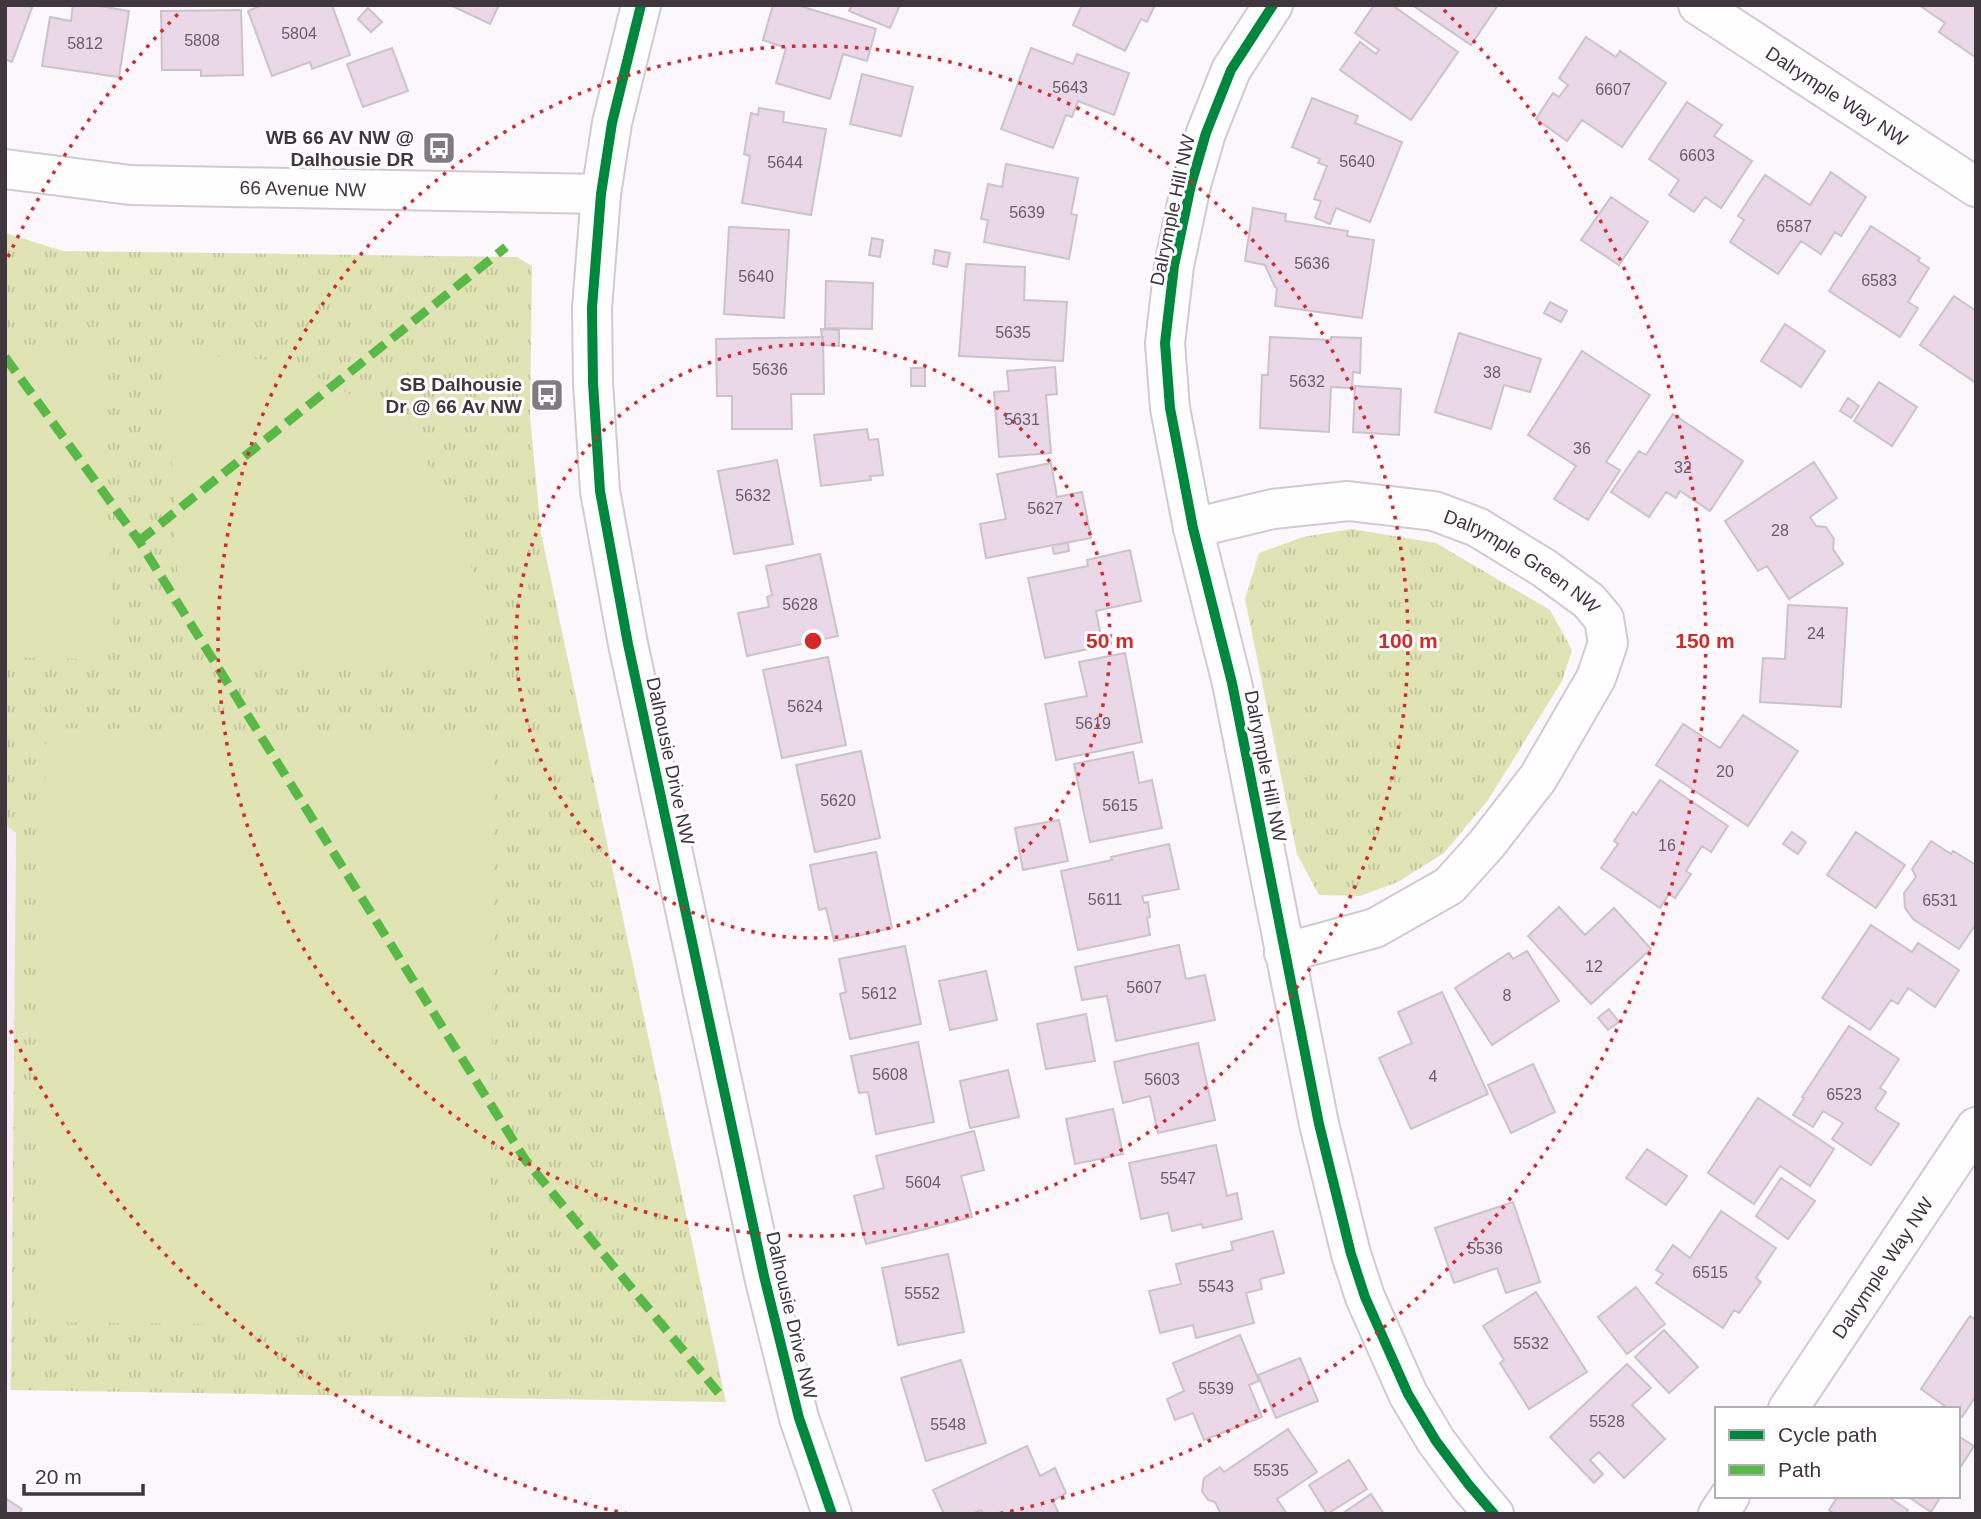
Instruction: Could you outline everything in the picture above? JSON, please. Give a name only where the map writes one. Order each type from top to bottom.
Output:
[{"type":"street","name":"Dalhousie Drive NW","points":[[641,5],[612,123],[601,194],[592,308],[593,383],[600,491],[628,644],[764,1276],[799,1418],[832,1514]]},
{"type":"street","name":"Dalrymple Hill NW","points":[[1273,5],[1231,70],[1206,133],[1191,185],[1174,266],[1165,343],[1170,408],[1192,528],[1232,684],[1322,1136],[1351,1254],[1364,1297],[1415,1406],[1452,1463],[1494,1514]]},
{"type":"street","name":"Dalrymple Way NW","points":[[1698,5],[1976,187]]},
{"type":"street","name":"66 Avenue NW","points":[[5,169],[130,185],[601,194]]},
{"type":"street","name":"Dalrymple Green NW","points":[[1192,528],[1273,509],[1348,501],[1434,511],[1476,527],[1544,568],[1589,601],[1604,619],[1608,643],[1590,689],[1538,778],[1486,845],[1449,886],[1375,928],[1284,953]]},
{"type":"street","name":"Dalrymple Way NW","points":[[1789,1407],[1976,1127]]},
{"type":"street","points":[[1718,1514],[1729,1498]]},
{"type":"shaded area","points":[[5,824],[16,832],[11,1390],[5,1390]]},
{"type":"green space","points":[[5,233],[63,251],[517,257],[532,266],[530,417],[541,533],[726,1402],[11,1390],[16,833],[5,824]]},
{"type":"green space","points":[[99,345],[114,631],[82,659],[5,657],[5,357]]},
{"type":"green space","points":[[167,353],[287,361],[395,418],[458,507],[492,660],[211,662],[180,632]]},
{"type":"green space","points":[[1351,529],[1436,543],[1550,610],[1572,650],[1562,681],[1488,800],[1444,853],[1398,882],[1360,896],[1319,895],[1297,854],[1245,599],[1259,553],[1303,537]]},
{"type":"green space","points":[[46,728],[495,733],[489,1327],[39,1322]]},
{"type":"building","points":[[5,5],[33,5],[12,62],[5,59]]},
{"type":"building","points":[[73,5],[94,5],[129,11],[119,77],[42,66],[50,17],[71,21]]},
{"type":"building","points":[[262,5],[332,5],[350,55],[312,69],[310,62],[272,76],[248,11]]},
{"type":"building","points":[[450,5],[499,5],[490,24]]},
{"type":"building","points":[[773,5],[797,5],[876,29],[867,61],[843,54],[830,99],[776,83],[786,48],[763,40]]},
{"type":"building","points":[[852,5],[900,5],[890,28],[849,11]]},
{"type":"building","points":[[1082,5],[1155,5],[1147,22],[1141,19],[1125,51],[1073,25]]},
{"type":"building","points":[[1374,5],[1392,5],[1458,52],[1411,120],[1340,70],[1360,42],[1376,54],[1379,50],[1355,33]]},
{"type":"building","points":[[1412,5],[1498,5],[1471,45]]},
{"type":"building","points":[[1919,5],[1976,5],[1975,57],[1939,32],[1945,23]]},
{"type":"building","points":[[368,8],[382,22],[371,32],[358,19]]},
{"type":"building","points":[[241,10],[243,75],[201,76],[201,70],[162,70],[161,11]]},
{"type":"building","points":[[1586,37],[1616,57],[1620,51],[1666,83],[1622,147],[1582,120],[1567,141],[1536,119],[1553,93],[1559,97],[1568,85],[1559,78]]},
{"type":"building","points":[[392,48],[408,91],[363,107],[347,64]]},
{"type":"building","points":[[1031,48],[1073,64],[1077,54],[1129,73],[1114,115],[1078,101],[1072,117],[1066,115],[1053,148],[1001,129]]},
{"type":"building","points":[[862,74],[913,87],[901,136],[850,124]]},
{"type":"building","points":[[1312,98],[1358,116],[1355,123],[1402,142],[1370,222],[1336,208],[1330,224],[1315,218],[1321,201],[1314,199],[1327,166],[1318,163],[1320,159],[1292,147]]},
{"type":"building","points":[[1687,102],[1722,125],[1714,136],[1752,161],[1721,208],[1705,197],[1694,212],[1669,195],[1679,180],[1649,159]]},
{"type":"building","points":[[759,108],[784,112],[783,122],[826,129],[811,215],[742,203],[750,156],[744,154],[751,113],[758,115]]},
{"type":"building","points":[[1006,164],[1078,178],[1071,214],[1077,215],[1069,259],[984,242],[988,220],[981,219],[988,184],[1002,187]]},
{"type":"building","points":[[1831,172],[1866,197],[1841,236],[1835,232],[1821,254],[1801,241],[1778,274],[1730,242],[1744,220],[1738,216],[1765,175],[1810,205]]},
{"type":"building","points":[[1611,197],[1648,222],[1619,265],[1581,240]]},
{"type":"building","points":[[1253,208],[1286,214],[1285,221],[1348,231],[1347,236],[1374,240],[1362,318],[1275,306],[1277,288],[1265,265],[1245,261]]},
{"type":"building","points":[[1871,226],[1920,258],[1918,261],[1929,268],[1908,302],[1918,308],[1900,337],[1829,291]]},
{"type":"building","points":[[729,227],[789,230],[784,318],[724,314]]},
{"type":"building","points":[[872,238],[883,240],[880,257],[869,255]]},
{"type":"building","points":[[935,250],[950,253],[947,267],[933,264]]},
{"type":"building","points":[[966,264],[1025,267],[1024,300],[1067,302],[1063,361],[959,356]]},
{"type":"building","points":[[826,281],[873,283],[872,329],[825,328]]},
{"type":"building","points":[[1954,296],[1976,311],[1976,383],[1920,345]]},
{"type":"building","points":[[1550,302],[1567,311],[1561,322],[1544,313]]},
{"type":"building","points":[[1785,324],[1825,351],[1801,387],[1761,361]]},
{"type":"building","points":[[821,329],[839,330],[839,346],[823,345]]},
{"type":"building","points":[[1459,333],[1541,359],[1530,392],[1504,385],[1491,429],[1435,412]]},
{"type":"building","points":[[823,337],[824,394],[791,394],[792,429],[732,429],[732,396],[717,396],[716,339]]},
{"type":"building","points":[[1270,337],[1331,340],[1331,337],[1361,338],[1360,373],[1353,372],[1352,388],[1331,387],[1329,432],[1260,428],[1262,375],[1268,375]]},
{"type":"building","points":[[1582,351],[1650,395],[1606,462],[1620,470],[1588,520],[1554,499],[1576,466],[1528,435]]},
{"type":"building","points":[[1055,367],[1057,394],[1046,395],[1051,453],[999,457],[994,392],[1009,391],[1007,371]]},
{"type":"building","points":[[911,368],[925,368],[925,386],[911,386]]},
{"type":"building","points":[[1879,382],[1917,407],[1892,446],[1854,421]]},
{"type":"building","points":[[1355,386],[1401,389],[1399,435],[1353,432]]},
{"type":"building","points":[[1848,398],[1859,406],[1851,418],[1840,411]]},
{"type":"building","points":[[1673,414],[1743,461],[1710,511],[1680,491],[1676,498],[1666,492],[1649,517],[1611,492],[1639,451],[1646,455]]},
{"type":"building","points":[[867,429],[869,440],[878,439],[883,475],[870,476],[871,480],[821,486],[814,435]]},
{"type":"building","points":[[777,460],[793,544],[734,554],[718,471]]},
{"type":"building","points":[[1814,462],[1837,498],[1810,517],[1816,526],[1826,527],[1834,539],[1833,549],[1843,564],[1789,599],[1767,566],[1758,571],[1725,521]]},
{"type":"building","points":[[1051,463],[1057,497],[1082,492],[1091,538],[986,558],[980,524],[1006,519],[997,474]]},
{"type":"building","points":[[1068,543],[1069,551],[1054,554],[1052,545]]},
{"type":"building","points":[[1130,550],[1141,601],[1096,611],[1103,646],[1045,658],[1028,578],[1088,566],[1087,560]]},
{"type":"building","points":[[820,554],[838,636],[747,656],[738,613],[769,607],[767,597],[772,595],[766,566]]},
{"type":"building","points":[[1788,605],[1847,608],[1841,707],[1760,702],[1763,658],[1785,659]]},
{"type":"building","points":[[1125,653],[1142,742],[1056,760],[1045,704],[1087,696],[1079,662]]},
{"type":"building","points":[[828,657],[846,745],[782,758],[763,670]]},
{"type":"building","points":[[1743,715],[1798,751],[1748,826],[1656,765],[1683,724],[1720,748]]},
{"type":"building","points":[[861,751],[880,838],[815,852],[796,765]]},
{"type":"building","points":[[1133,752],[1139,783],[1152,780],[1162,828],[1090,842],[1074,764]]},
{"type":"building","points":[[1660,780],[1728,826],[1711,852],[1702,846],[1686,871],[1691,874],[1675,898],[1669,894],[1660,908],[1601,868],[1618,844],[1614,841],[1633,812],[1636,815]]},
{"type":"building","points":[[1059,820],[1068,861],[1023,870],[1015,828]]},
{"type":"building","points":[[1792,832],[1806,842],[1798,854],[1783,844]]},
{"type":"building","points":[[1856,832],[1905,865],[1876,908],[1827,875]]},
{"type":"building","points":[[1931,841],[1976,865],[1976,924],[1959,949],[1913,919],[1905,908],[1904,893],[1916,877],[1912,869]]},
{"type":"building","points":[[1169,844],[1179,889],[1142,896],[1144,903],[1148,902],[1150,935],[1078,950],[1061,871]]},
{"type":"building","points":[[876,852],[892,928],[834,941],[826,908],[819,910],[810,865]]},
{"type":"building","points":[[1559,907],[1585,935],[1614,908],[1651,949],[1591,1004],[1528,936]]},
{"type":"building","points":[[1871,925],[1912,952],[1918,943],[1959,970],[1935,1007],[1908,988],[1898,1004],[1891,1000],[1870,1030],[1822,998]]},
{"type":"building","points":[[1179,945],[1186,979],[1205,975],[1215,1020],[1116,1041],[1107,996],[1082,1000],[1075,967]]},
{"type":"building","points":[[905,946],[921,1024],[850,1039],[840,994],[846,992],[839,959]]},
{"type":"building","points":[[1527,951],[1559,1001],[1492,1045],[1455,988],[1509,953],[1513,959]]},
{"type":"building","points":[[986,971],[997,1020],[950,1030],[939,981]]},
{"type":"building","points":[[1442,992],[1488,1094],[1411,1129],[1379,1058],[1412,1043],[1398,1012]]},
{"type":"building","points":[[1609,1009],[1619,1022],[1608,1030],[1598,1018]]},
{"type":"building","points":[[1086,1014],[1095,1061],[1046,1069],[1037,1024]]},
{"type":"building","points":[[1849,1026],[1899,1059],[1880,1088],[1886,1092],[1875,1109],[1899,1124],[1871,1165],[1832,1139],[1843,1123],[1823,1111],[1813,1127],[1793,1115]]},
{"type":"building","points":[[918,1042],[934,1122],[876,1134],[868,1092],[859,1093],[851,1056]]},
{"type":"building","points":[[1198,1043],[1215,1120],[1158,1133],[1150,1096],[1123,1103],[1114,1062]]},
{"type":"building","points":[[1533,1064],[1555,1112],[1511,1133],[1488,1085]]},
{"type":"building","points":[[1008,1070],[1019,1117],[970,1128],[960,1081]]},
{"type":"building","points":[[1758,1098],[1834,1149],[1810,1186],[1780,1166],[1754,1204],[1708,1173]]},
{"type":"building","points":[[1113,1109],[1123,1154],[1075,1164],[1066,1119]]},
{"type":"building","points":[[974,1131],[984,1170],[961,1176],[972,1217],[866,1244],[854,1196],[884,1188],[876,1156]]},
{"type":"building","points":[[1216,1145],[1227,1196],[1237,1193],[1242,1219],[1203,1228],[1202,1224],[1172,1231],[1168,1213],[1141,1219],[1129,1163]]},
{"type":"building","points":[[1647,1149],[1687,1176],[1666,1205],[1626,1178]]},
{"type":"building","points":[[1781,1178],[1815,1201],[1788,1239],[1756,1216]]},
{"type":"building","points":[[1513,1202],[1540,1282],[1506,1293],[1497,1268],[1454,1283],[1435,1228]]},
{"type":"building","points":[[1721,1211],[1776,1248],[1756,1278],[1761,1282],[1739,1313],[1734,1310],[1723,1328],[1656,1283],[1663,1274],[1656,1270],[1673,1245],[1690,1258]]},
{"type":"building","points":[[1273,1231],[1284,1273],[1260,1279],[1262,1289],[1246,1293],[1254,1323],[1196,1338],[1193,1325],[1160,1333],[1149,1291],[1181,1284],[1176,1264],[1233,1250],[1231,1242]]},
{"type":"building","points":[[948,1254],[964,1332],[898,1345],[882,1268]]},
{"type":"building","points":[[1636,1287],[1665,1324],[1627,1354],[1598,1317]]},
{"type":"building","points":[[1536,1292],[1587,1372],[1529,1409],[1500,1363],[1504,1360],[1483,1326]]},
{"type":"building","points":[[1970,1316],[1976,1320],[1976,1396],[1962,1417],[1960,1407],[1946,1407],[1921,1389]]},
{"type":"building","points":[[1664,1330],[1698,1367],[1669,1393],[1635,1357]]},
{"type":"building","points":[[1240,1335],[1259,1381],[1249,1385],[1262,1417],[1204,1440],[1193,1413],[1175,1420],[1167,1399],[1184,1391],[1173,1363]]},
{"type":"building","points":[[1300,1358],[1318,1401],[1276,1418],[1258,1375]]},
{"type":"building","points":[[961,1360],[986,1443],[926,1461],[901,1378]]},
{"type":"building","points":[[1627,1364],[1651,1388],[1632,1405],[1665,1439],[1624,1478],[1599,1452],[1590,1460],[1603,1474],[1594,1483],[1550,1437]]},
{"type":"building","points":[[1288,1429],[1317,1472],[1277,1499],[1287,1514],[1221,1514],[1215,1502],[1208,1500],[1202,1491],[1204,1478],[1220,1467],[1224,1472]]},
{"type":"building","points":[[1960,1437],[1974,1446],[1960,1468]]},
{"type":"building","points":[[1027,1446],[1040,1476],[1055,1468],[1066,1493],[1053,1501],[1059,1514],[983,1514],[981,1510],[972,1514],[944,1514],[933,1490]]},
{"type":"building","points":[[1349,1460],[1367,1489],[1327,1514],[1309,1485]]},
{"type":"building","points":[[1371,1494],[1384,1514],[1342,1514]]},
{"type":"building","points":[[5,1498],[22,1509],[19,1514],[5,1514]]},
{"type":"building","points":[[1837,1498],[1890,1498],[1908,1510],[1906,1514],[1834,1514],[1829,1510]]},
{"type":"building","points":[[1910,1498],[1940,1498],[1931,1512]]},
{"type":"marked path","points":[[139,541],[506,247]]},
{"type":"marked path","points":[[5,357],[139,541],[526,1161],[722,1397]]},
{"type":"cycle path","points":[[641,5],[612,123],[601,194],[592,308],[593,383],[600,491],[628,644],[764,1276],[799,1418],[832,1514]]},
{"type":"cycle path","points":[[1273,5],[1231,70],[1206,133],[1191,185],[1174,266],[1165,343],[1170,408],[1193,528],[1232,683],[1319,1124],[1351,1254],[1365,1297],[1408,1394],[1436,1441],[1494,1514]]},
{"type":"place","name":"WB 66 AV NW @ Dalhousie DR","points":[[439,148]]},
{"type":"place","name":"SB Dalhousie Dr @ 66 Av NW","points":[[547,395]]}]
